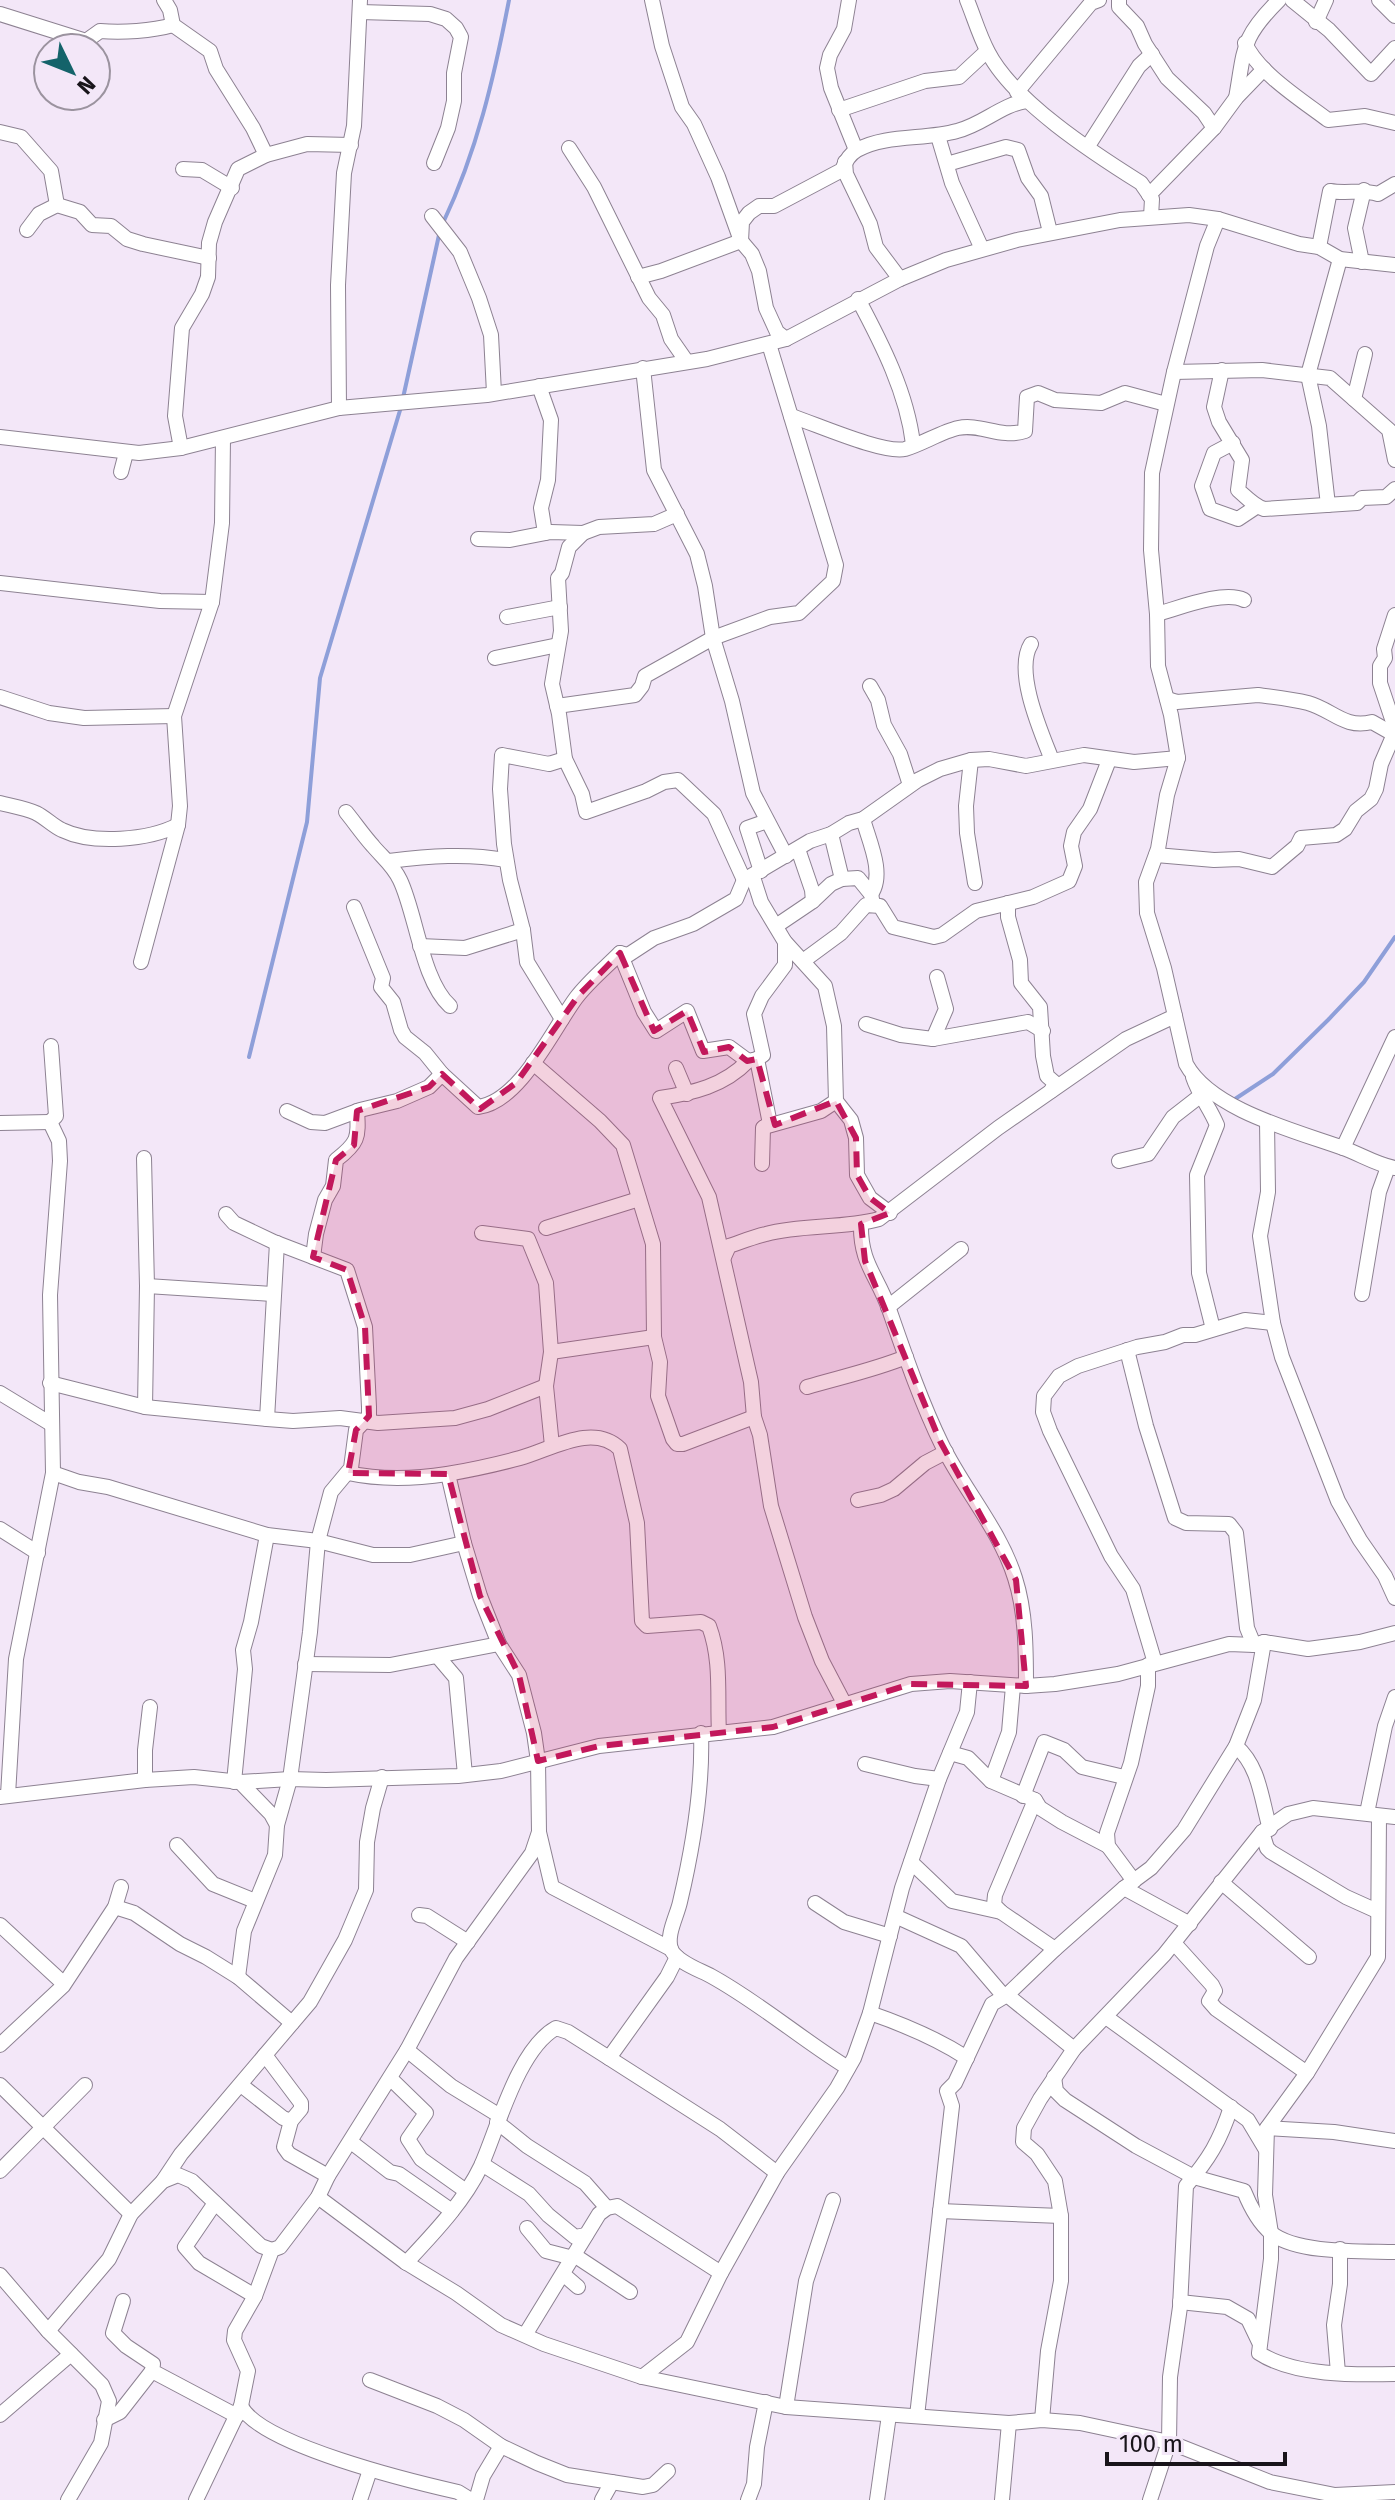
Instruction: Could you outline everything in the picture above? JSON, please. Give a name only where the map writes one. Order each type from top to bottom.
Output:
[{"type":"street","points":[[164,0],[173,25]]},
{"type":"street","points":[[652,0],[662,46],[682,107],[694,124],[718,177],[741,241],[752,254],[759,271],[766,308],[777,332],[786,339]]},
{"type":"street","points":[[849,0],[844,29],[830,55],[827,68],[839,110],[856,150]]},
{"type":"street","points":[[967,0],[987,51],[1022,96],[1141,183],[1152,199],[1151,217]]},
{"type":"street","points":[[741,241],[742,222],[749,213],[759,206],[774,206],[842,170],[856,150],[885,141],[938,136],[961,130],[1012,103],[1022,96],[1091,3],[1099,0]]},
{"type":"street","points":[[1119,0],[1119,7],[1137,26],[1167,78],[1204,113],[1214,128]]},
{"type":"street","points":[[1236,98],[1245,43],[1257,22],[1279,0]]},
{"type":"street","points":[[1292,0],[1329,30],[1371,74],[1395,48]]},
{"type":"street","points":[[1316,22],[1326,0]]},
{"type":"street","points":[[1379,0],[1395,16]]},
{"type":"street","points":[[339,408],[338,285],[344,173],[351,145],[360,6],[430,14],[446,19],[461,37],[454,73],[454,101],[448,128],[434,163]]},
{"type":"street","points":[[0,14],[86,41],[100,31],[120,34],[134,29],[173,25],[210,51],[216,69],[266,155]]},
{"type":"street","points":[[1245,43],[1249,52],[1286,90],[1297,94],[1328,120],[1365,116],[1395,123]]},
{"type":"street","points":[[839,110],[925,81],[959,77],[987,51]]},
{"type":"street","points":[[1088,146],[1139,66],[1152,54]]},
{"type":"street","points":[[1149,195],[1214,128],[1236,98],[1264,69]]},
{"type":"street","points":[[0,132],[21,137],[51,171],[57,205]]},
{"type":"street","points":[[938,136],[952,183],[982,249]]},
{"type":"street","points":[[181,448],[175,416],[182,328],[205,285],[209,243],[238,169],[266,155],[307,144],[351,145]]},
{"type":"street","points":[[947,164],[1006,147],[1018,150],[1028,178],[1041,196],[1050,232]]},
{"type":"street","points":[[569,148],[594,187],[649,298],[663,315],[671,339],[687,362]]},
{"type":"street","points":[[845,162],[846,174],[870,224],[876,247],[900,279]]},
{"type":"street","points":[[183,169],[202,170],[232,188]]},
{"type":"street","points":[[1319,247],[1330,191],[1346,194],[1364,190],[1378,194],[1395,184]]},
{"type":"street","points":[[1362,262],[1355,228],[1364,190]]},
{"type":"street","points":[[27,230],[39,214],[57,205],[80,212],[92,225],[111,226],[127,239],[209,258]]},
{"type":"street","points":[[0,437],[126,453],[181,448],[339,408],[494,393],[687,362],[786,339],[900,279],[982,249],[1050,232],[1120,220],[1189,215],[1218,219],[1299,244],[1319,247],[1340,259],[1395,265]]},
{"type":"street","points":[[432,216],[460,252],[479,298],[491,335],[494,393]]},
{"type":"street","points":[[1213,1329],[1199,1273],[1197,1175],[1217,1125],[1186,1064],[1147,913],[1146,882],[1156,855],[1167,795],[1178,758],[1158,666],[1151,550],[1152,473],[1174,372],[1207,246],[1218,219]]},
{"type":"street","points":[[638,277],[741,241]]},
{"type":"street","points":[[1328,505],[1319,426],[1308,375],[1340,259]]},
{"type":"street","points":[[858,299],[883,347],[913,444]]},
{"type":"street","points":[[557,706],[635,695],[645,676],[713,638],[770,617],[799,613],[833,581],[836,565],[769,344]]},
{"type":"street","points":[[1354,399],[1365,354]]},
{"type":"street","points":[[643,368],[654,470],[697,554],[713,638],[730,690],[753,793],[767,821],[792,852],[812,890],[813,901]]},
{"type":"street","points":[[1222,370],[1214,407],[1219,422],[1242,460],[1238,490],[1250,498],[1256,507],[1357,503],[1362,498],[1386,497],[1395,489]]},
{"type":"street","points":[[1174,372],[1262,370],[1330,378],[1392,428],[1395,460]]},
{"type":"street","points":[[539,386],[551,420],[548,480],[541,508],[545,533]]},
{"type":"street","points":[[791,416],[839,432],[857,442],[905,449],[958,428],[990,430],[1004,435],[1025,431],[1027,397],[1038,393],[1055,400],[1101,403],[1116,394],[1125,393],[1166,404]]},
{"type":"street","points":[[141,962],[178,825],[180,806],[174,716],[212,602],[222,523],[223,438]]},
{"type":"street","points":[[1233,443],[1214,453],[1202,486],[1210,509],[1238,519],[1256,507]]},
{"type":"street","points":[[121,472],[126,453]]},
{"type":"street","points":[[478,539],[510,540],[545,533],[583,533],[599,527],[654,524],[677,514]]},
{"type":"street","points":[[583,533],[569,547],[558,578],[558,645],[552,684],[565,759],[582,794],[586,812],[664,782],[678,780],[714,814],[753,876]]},
{"type":"street","points":[[0,583],[160,601],[212,602]]},
{"type":"street","points":[[1157,614],[1224,597],[1237,596],[1244,600]]},
{"type":"street","points":[[507,617],[560,607]]},
{"type":"street","points":[[1156,855],[1239,859],[1272,867],[1297,846],[1301,838],[1336,835],[1353,820],[1356,811],[1371,799],[1376,789],[1386,749],[1394,734],[1380,683],[1380,666],[1390,661],[1386,639],[1395,615]]},
{"type":"street","points":[[1031,644],[1025,657],[1028,685],[1052,760]]},
{"type":"street","points":[[495,658],[558,645]]},
{"type":"street","points":[[870,686],[910,785]]},
{"type":"street","points":[[1167,699],[1177,702],[1270,696],[1308,703],[1349,724],[1372,722],[1394,734]]},
{"type":"street","points":[[0,697],[49,713],[84,718],[174,716]]},
{"type":"street","points":[[562,1019],[527,962],[523,930],[506,860],[500,789],[502,755],[549,764],[565,759]]},
{"type":"street","points":[[620,953],[628,955],[654,938],[693,924],[736,899],[753,876],[810,841],[863,819],[910,785],[940,769],[971,760],[989,759],[1026,766],[1084,755],[1134,762],[1178,758]]},
{"type":"street","points":[[971,760],[966,806],[975,883]]},
{"type":"street","points":[[776,926],[842,879],[858,878],[893,927],[934,937],[958,926],[976,911],[1033,897],[1069,881],[1075,866],[1071,846],[1074,832],[1090,809],[1109,760]]},
{"type":"street","points":[[0,803],[35,813],[62,830],[80,836],[143,836],[178,825]]},
{"type":"street","points":[[346,812],[375,849],[389,861],[401,882],[420,946],[437,987],[450,1006]]},
{"type":"street","points":[[803,961],[841,933],[872,899],[876,887],[876,868],[863,819]]},
{"type":"street","points":[[767,821],[747,828],[753,876],[761,902],[785,942],[825,986],[834,1026],[836,1101],[851,1120],[856,1138],[857,1175],[870,1198],[890,1213]]},
{"type":"street","points":[[831,834],[842,879]]},
{"type":"street","points":[[389,861],[439,855],[506,860]]},
{"type":"street","points":[[1008,903],[1008,917],[1020,960],[1021,983],[1040,1007],[1043,1056],[1047,1076],[1055,1083],[1051,1091]]},
{"type":"street","points":[[354,907],[383,978],[381,987],[393,1002],[401,1030],[478,1107],[500,1098],[533,1063],[578,996],[620,953]]},
{"type":"street","points":[[420,946],[465,948],[523,930]]},
{"type":"street","points":[[785,942],[785,965],[762,996],[754,1014],[763,1055],[736,1074],[687,1094],[660,1098],[709,1197],[751,1382],[754,1417],[760,1435],[771,1506],[805,1617],[822,1661],[844,1703]]},
{"type":"street","points":[[620,953],[644,1012],[656,1031],[687,1011],[703,1051],[729,1047],[752,1060],[770,1114],[770,1124],[763,1128]]},
{"type":"street","points":[[933,1039],[946,1009],[937,977]]},
{"type":"street","points":[[724,1257],[729,1246],[766,1234],[861,1224],[890,1213],[939,1172],[1126,1039],[1175,1016]]},
{"type":"street","points":[[866,1024],[901,1035],[933,1039],[1028,1022],[1043,1031]]},
{"type":"street","points":[[1343,1148],[1391,1058],[1395,1037]]},
{"type":"street","points":[[0,1123],[50,1122],[56,1116],[51,1046]]},
{"type":"street","points":[[533,1063],[608,1128],[623,1145],[653,1244],[654,1337],[660,1362],[658,1396],[673,1439],[677,1444],[754,1417]]},
{"type":"street","points":[[676,1068],[687,1094]]},
{"type":"street","points":[[287,1111],[311,1122],[325,1123],[397,1101],[429,1087],[442,1074]]},
{"type":"street","points":[[1193,1077],[1211,1092],[1267,1122],[1391,1168],[1379,1192],[1362,1294]]},
{"type":"street","points":[[1119,1161],[1148,1154],[1173,1117],[1200,1096]]},
{"type":"street","points":[[763,1128],[821,1111],[836,1101]]},
{"type":"street","points":[[313,1257],[325,1200],[333,1186],[336,1160],[354,1145],[358,1132],[357,1111]]},
{"type":"street","points":[[50,1122],[59,1141],[60,1161],[50,1295],[53,1473],[16,1659],[4,1796],[194,1777],[237,1782],[465,1775],[501,1771],[599,1746],[773,1727],[911,1684],[970,1682],[1020,1686],[1078,1681],[1229,1644],[1259,1643],[1308,1649],[1360,1642],[1395,1633]]},
{"type":"street","points":[[1267,1122],[1268,1192],[1260,1236],[1273,1323],[1298,1403],[1338,1501],[1385,1576],[1395,1598]]},
{"type":"street","points":[[762,1164],[763,1128]]},
{"type":"street","points":[[144,1158],[147,1286],[145,1407]]},
{"type":"street","points":[[546,1228],[639,1199]]},
{"type":"street","points":[[226,1214],[234,1223],[277,1243],[347,1270],[365,1327],[369,1407],[369,1416],[356,1430],[348,1473],[331,1492],[318,1541],[290,1779],[277,1825],[275,1855],[240,1946],[238,1977]]},
{"type":"street","points":[[861,1224],[860,1244],[865,1261],[888,1307],[946,1452],[1005,1553],[1016,1580],[1025,1633],[1020,1686],[1009,1732],[991,1781]]},
{"type":"street","points":[[482,1233],[528,1239],[546,1283],[551,1352],[546,1386],[552,1446]]},
{"type":"street","points":[[267,1419],[277,1243]]},
{"type":"street","points":[[888,1307],[961,1249]]},
{"type":"street","points":[[147,1286],[272,1294]]},
{"type":"street","points":[[1190,1924],[1129,1884],[1108,1846],[1107,1833],[1131,1763],[1152,1664],[1133,1589],[1111,1556],[1043,1412],[1044,1396],[1059,1376],[1078,1366],[1127,1350],[1245,1320],[1273,1323]]},
{"type":"street","points":[[551,1352],[654,1337]]},
{"type":"street","points":[[917,2416],[952,2106],[947,2091],[955,2083],[992,2004],[1007,1995],[1055,1949],[1151,1868],[1184,1830],[1236,1746],[1254,1700],[1259,1643],[1247,1628],[1236,1533],[1229,1524],[1186,1523],[1175,1518],[1146,1426],[1127,1350]]},
{"type":"street","points":[[807,1387],[846,1375],[866,1373],[906,1357]]},
{"type":"street","points":[[50,1383],[145,1407],[293,1421],[340,1418],[378,1423],[455,1418],[488,1409],[546,1386]]},
{"type":"street","points":[[0,1393],[51,1424]]},
{"type":"street","points":[[348,1473],[411,1478],[448,1474],[521,1458],[579,1439],[603,1438],[613,1442],[620,1449],[637,1523],[642,1621],[647,1626],[656,1627],[701,1622],[709,1626],[715,1641],[719,1672],[719,1733]]},
{"type":"street","points":[[858,1500],[894,1489],[925,1463],[946,1452]]},
{"type":"street","points":[[53,1473],[267,1535],[318,1541],[389,1557],[464,1543]]},
{"type":"street","points":[[448,1474],[464,1543],[499,1644],[519,1675],[538,1761],[539,1832],[552,1887],[727,1985],[848,2068]]},
{"type":"street","points":[[0,1529],[38,1553]]},
{"type":"street","points":[[237,1782],[245,1669],[243,1650],[267,1535]]},
{"type":"street","points":[[305,1664],[390,1665],[499,1644]]},
{"type":"street","points":[[0,1652],[16,1659]]},
{"type":"street","points":[[439,1658],[456,1678],[465,1775]]},
{"type":"street","points":[[642,2377],[687,2342],[721,2273],[777,2173],[848,2068],[862,2041],[911,1862],[939,1779],[967,1712],[970,1682]]},
{"type":"street","points":[[1395,1697],[1385,1726],[1373,1814],[1378,1957],[1307,2073],[1267,2128],[1265,2195],[1271,2233],[1271,2259],[1259,2342],[1259,2353],[1270,2361],[1322,2372],[1395,2374]]},
{"type":"street","points":[[145,1780],[150,1707]]},
{"type":"street","points":[[609,2058],[667,1977],[674,1953],[671,1933],[680,1903],[699,1799],[701,1733]]},
{"type":"street","points":[[1055,1949],[994,1905],[1044,1742],[1064,1750],[1082,1767],[1124,1777]]},
{"type":"street","points":[[1236,1746],[1255,1769],[1267,1848],[1346,1897],[1377,1911]]},
{"type":"street","points":[[950,1753],[968,1758],[991,1781],[1029,1798],[1062,1822],[1108,1846]]},
{"type":"street","points":[[865,1764],[939,1779]]},
{"type":"street","points":[[48,2331],[109,2259],[131,2214],[163,2181],[181,2154],[310,2002],[366,1890],[367,1842],[382,1777]]},
{"type":"street","points":[[237,1782],[271,1814],[277,1825]]},
{"type":"street","points":[[1042,2420],[1048,2351],[1061,2281],[1061,2216],[1055,2181],[1037,2154],[1023,2142],[1024,2128],[1074,2049],[1174,1943],[1266,1830],[1288,1814],[1313,1808],[1395,1817]]},
{"type":"street","points":[[163,2181],[178,2175],[192,2181],[261,2246],[272,2250],[280,2247],[318,2197],[407,2050],[456,1958],[532,1853],[539,1832]]},
{"type":"street","points":[[177,1845],[213,1884],[255,1901]]},
{"type":"street","points":[[911,1862],[952,1901],[1001,1912]]},
{"type":"street","points":[[1221,1882],[1309,1957]]},
{"type":"street","points":[[0,2045],[56,1995],[115,1907],[121,1887]]},
{"type":"street","points":[[815,1903],[844,1922],[890,1936]]},
{"type":"street","points":[[115,1907],[134,1913],[238,1977],[292,2023]]},
{"type":"street","points":[[419,1915],[437,1922],[468,1942]]},
{"type":"street","points":[[895,1916],[961,1946],[1002,1994],[1074,2049]]},
{"type":"street","points":[[0,1925],[63,1983]]},
{"type":"street","points":[[1174,1943],[1212,1985],[1215,1991],[1209,2001],[1216,2009],[1307,2073]]},
{"type":"street","points":[[1378,1957],[1395,1957]]},
{"type":"street","points":[[870,2013],[916,2029],[967,2058]]},
{"type":"street","points":[[1106,2017],[1248,2120],[1266,2150]]},
{"type":"street","points":[[406,2263],[466,2191],[482,2164],[498,2119],[527,2060],[556,2028],[568,2032],[720,2129],[777,2173]]},
{"type":"street","points":[[407,2050],[498,2119],[527,2146],[585,2183],[607,2208]]},
{"type":"street","points":[[265,2055],[301,2103],[301,2109],[291,2121],[284,2147],[289,2154],[328,2176]]},
{"type":"street","points":[[1054,2077],[1056,2091],[1065,2100],[1136,2146],[1194,2177],[1244,2191],[1252,2208],[1271,2233],[1290,2243],[1395,2252]]},
{"type":"street","points":[[390,2078],[426,2113],[408,2139],[421,2159],[466,2191]]},
{"type":"street","points":[[0,2085],[131,2214]]},
{"type":"street","points":[[0,2171],[85,2085]]},
{"type":"street","points":[[241,2085],[291,2121]]},
{"type":"street","points":[[1150,2500],[1169,2442],[1170,2377],[1180,2302],[1186,2186],[1217,2145],[1231,2107]]},
{"type":"street","points":[[1267,2128],[1394,2139]]},
{"type":"street","points":[[351,2142],[390,2172],[399,2174],[452,2211]]},
{"type":"street","points":[[482,2164],[529,2194],[575,2237],[586,2235]]},
{"type":"street","points":[[318,2197],[406,2263],[501,2325],[642,2377],[786,2407],[1009,2423],[1042,2420],[1080,2423],[1169,2442],[1270,2482],[1335,2497],[1357,2498],[1395,2492]]},
{"type":"street","points":[[786,2407],[806,2281],[833,2200]]},
{"type":"street","points":[[215,2203],[185,2247],[199,2263],[255,2296]]},
{"type":"street","points":[[525,2335],[599,2214],[607,2208],[617,2206],[721,2273]]},
{"type":"street","points":[[940,2211],[1061,2216]]},
{"type":"street","points":[[527,2228],[546,2251],[574,2256],[630,2292]]},
{"type":"street","points":[[1338,2373],[1334,2325],[1340,2284],[1340,2249]]},
{"type":"street","points":[[196,2500],[239,2411],[248,2371],[234,2340],[235,2331],[255,2296],[272,2250]]},
{"type":"street","points":[[563,2274],[578,2287]]},
{"type":"street","points":[[0,2275],[48,2331],[102,2385],[109,2401],[101,2443],[68,2500]]},
{"type":"street","points":[[104,2420],[120,2412],[152,2371],[153,2364],[113,2333],[123,2301]]},
{"type":"street","points":[[1180,2302],[1227,2307],[1248,2319],[1259,2342]]},
{"type":"street","points":[[0,2415],[71,2354]]},
{"type":"street","points":[[152,2371],[239,2411],[279,2436],[370,2470],[458,2492],[473,2500],[501,2446]]},
{"type":"street","points":[[370,2380],[437,2406],[464,2420],[501,2446],[567,2475],[643,2487],[653,2485],[668,2471]]},
{"type":"street","points":[[748,2500],[754,2484],[766,2402]]},
{"type":"street","points":[[877,2500],[889,2415]]},
{"type":"street","points":[[1002,2500],[1009,2423]]},
{"type":"street","points":[[360,2500],[370,2470]]},
{"type":"street","points":[[602,2500],[612,2482]]},
{"type":"highlighted area","points":[[620,953],[654,1031],[687,1011],[704,1052],[729,1047],[747,1061],[757,1059],[775,1125],[836,1101],[856,1138],[857,1175],[870,1198],[890,1213],[861,1224],[865,1261],[940,1441],[1016,1580],[1026,1686],[911,1684],[773,1727],[599,1746],[538,1761],[519,1675],[480,1596],[448,1474],[348,1473],[356,1430],[369,1416],[365,1327],[347,1270],[313,1257],[336,1160],[354,1145],[357,1111],[429,1087],[442,1074],[480,1109],[516,1083],[578,996]]},
{"type":"waterway","points":[[443,223],[466,169],[483,114],[509,0]]},
{"type":"waterway","points":[[403,398],[439,235]]},
{"type":"waterway","points":[[249,1057],[307,822],[320,678],[401,407]]},
{"type":"waterway","points":[[1235,1099],[1273,1074],[1328,1020],[1364,982],[1395,937]]}]
